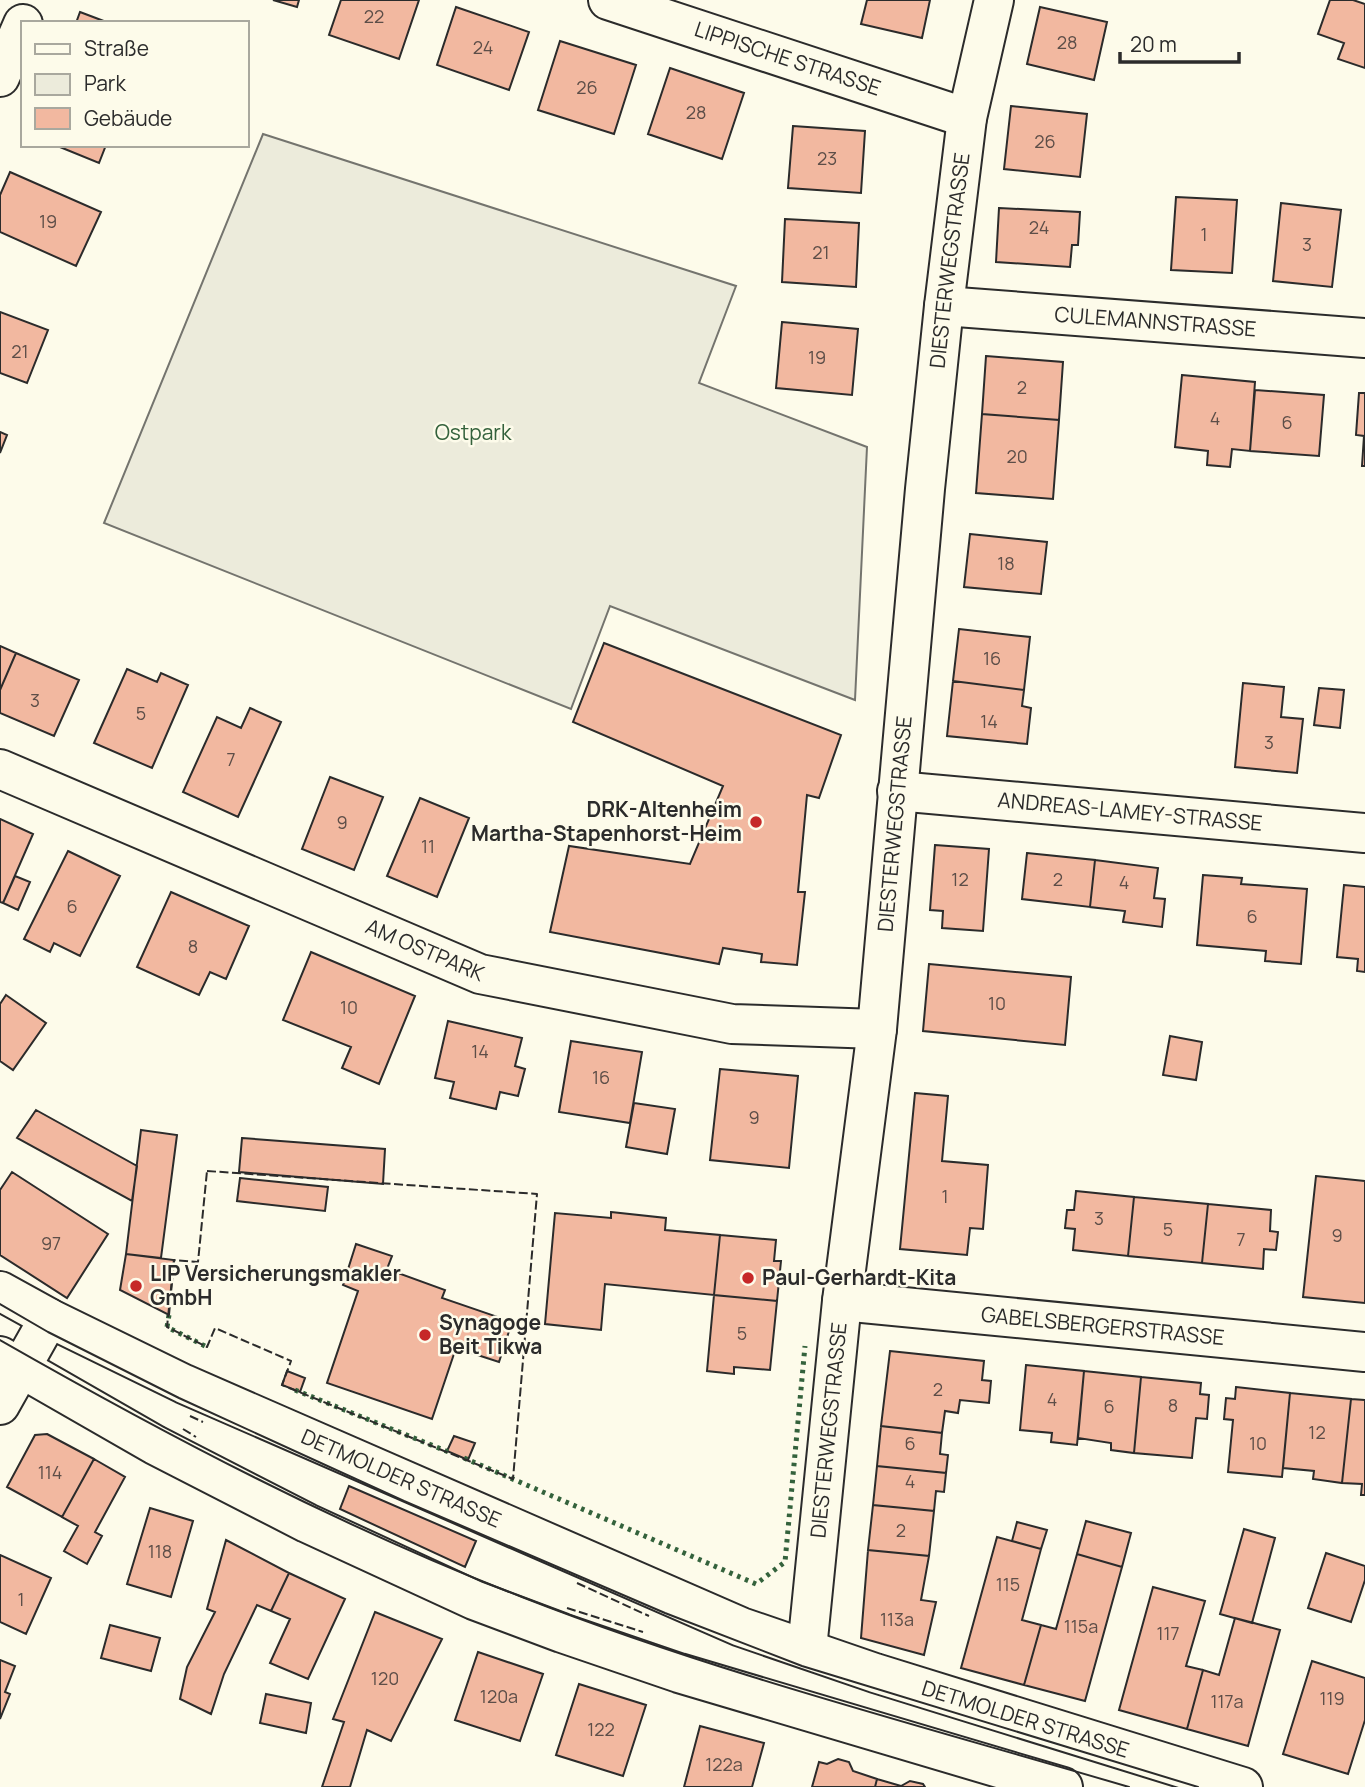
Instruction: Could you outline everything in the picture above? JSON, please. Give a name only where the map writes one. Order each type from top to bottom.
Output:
[{"type":"street","points":[[24,21],[33,0]]},
{"type":"street","name":"LIPPISCHE STRASSE","points":[[608,0],[967,118]]},
{"type":"street","name":"DIESTERWEGSTRASSE","points":[[807,1649],[842,1301],[877,1029],[944,306],[967,118],[994,0]]},
{"type":"street","points":[[0,77],[21,28]]},
{"type":"street","name":"CULEMANNSTRASSE","points":[[944,306],[1365,338]]},
{"type":"street","name":"AM OSTPARK","points":[[0,769],[480,974],[732,1024],[877,1029]]},
{"type":"street","name":"ANDREAS-LAMEY-STRASSE","points":[[897,791],[1365,834]]},
{"type":"street","name":"DETMOLDER STRASSE","points":[[0,1291],[184,1384],[740,1627],[876,1673],[1242,1787]]},
{"type":"street","name":"GABELSBERGERSTRASSE","points":[[842,1301],[1365,1352]]},
{"type":"street","points":[[0,1405],[10,1362],[49,1318]]},
{"type":"street","points":[[10,1362],[155,1445],[284,1511],[474,1600],[574,1637],[788,1707],[1063,1787]]},
{"type":"street","points":[[788,1707],[807,1649]]},
{"type":"green space","name":"Ostpark","points":[[263,134],[736,286],[699,383],[867,447],[855,700],[610,606],[571,709],[104,523]]},
{"type":"building","points":[[273,0],[299,0],[297,7]]},
{"type":"building","points":[[341,0],[419,0],[399,59],[329,35]]},
{"type":"building","points":[[867,0],[930,0],[922,38],[861,24]]},
{"type":"building","points":[[1330,0],[1353,0],[1365,4],[1365,68],[1338,59],[1344,43],[1318,34]]},
{"type":"building","points":[[456,7],[529,32],[509,90],[437,65]]},
{"type":"building","points":[[1040,7],[1107,22],[1094,80],[1027,64]]},
{"type":"building","points":[[80,12],[104,21],[77,21]]},
{"type":"building","points":[[560,41],[636,65],[614,134],[538,110]]},
{"type":"building","points":[[670,68],[744,93],[722,159],[648,134]]},
{"type":"building","points":[[1011,106],[1087,114],[1080,177],[1004,169]]},
{"type":"building","points":[[793,126],[865,131],[861,193],[788,188]]},
{"type":"building","points":[[60,147],[105,147],[99,163]]},
{"type":"building","points":[[10,172],[101,212],[76,266],[0,232],[0,195]]},
{"type":"building","points":[[1176,197],[1237,200],[1232,273],[1171,270]]},
{"type":"building","points":[[1281,203],[1341,210],[1332,287],[1273,281]]},
{"type":"building","points":[[999,208],[1080,212],[1078,245],[1072,245],[1070,267],[996,262]]},
{"type":"building","points":[[785,219],[859,223],[856,287],[782,282]]},
{"type":"building","points":[[0,312],[48,330],[27,383],[0,373]]},
{"type":"building","points":[[782,322],[858,329],[852,395],[776,388]]},
{"type":"building","points":[[986,356],[1063,362],[1059,420],[982,414]]},
{"type":"building","points":[[1182,375],[1255,382],[1250,451],[1232,449],[1230,467],[1207,465],[1208,451],[1175,447]]},
{"type":"building","points":[[1255,390],[1324,395],[1319,456],[1250,451]]},
{"type":"building","points":[[1359,393],[1365,393],[1365,466],[1362,466],[1364,436],[1356,435]]},
{"type":"building","points":[[982,414],[1059,420],[1053,499],[976,493]]},
{"type":"building","points":[[0,432],[7,435],[0,453]]},
{"type":"building","points":[[970,534],[1047,542],[1041,594],[964,587]]},
{"type":"building","points":[[959,629],[1030,637],[1024,690],[953,681]]},
{"type":"building","name":"DRK-Altenheim Martha-Stapenhorst-Heim","points":[[604,643],[841,735],[819,798],[807,795],[798,892],[805,892],[797,965],[761,962],[762,954],[723,948],[719,964],[550,932],[569,846],[690,864],[723,786],[573,722]]},
{"type":"building","points":[[0,646],[16,653],[0,690]]},
{"type":"building","points":[[16,653],[79,680],[54,736],[0,713],[0,690]]},
{"type":"building","points":[[127,669],[157,682],[161,673],[188,685],[152,768],[94,743]]},
{"type":"building","points":[[953,681],[1024,690],[1022,706],[1031,708],[1027,744],[947,736]]},
{"type":"building","points":[[1243,683],[1284,687],[1281,717],[1303,719],[1297,773],[1235,767]]},
{"type":"building","points":[[1319,688],[1344,690],[1340,728],[1314,725]]},
{"type":"building","points":[[250,708],[281,722],[238,817],[183,792],[217,717],[241,728]]},
{"type":"building","points":[[330,777],[383,797],[354,870],[302,849]]},
{"type":"building","points":[[420,798],[469,818],[437,897],[387,876]]},
{"type":"building","points":[[0,819],[33,834],[3,903],[0,902]]},
{"type":"building","points":[[935,845],[989,849],[983,931],[942,928],[943,911],[930,910]]},
{"type":"building","points":[[68,851],[120,876],[80,956],[54,943],[50,952],[24,939]]},
{"type":"building","points":[[1027,853],[1095,860],[1090,907],[1022,899]]},
{"type":"building","points":[[1095,860],[1158,868],[1154,898],[1165,899],[1162,927],[1123,922],[1125,911],[1090,907]]},
{"type":"building","points":[[1203,875],[1242,878],[1241,884],[1307,889],[1301,964],[1265,961],[1266,951],[1197,945]]},
{"type":"building","points":[[15,876],[30,882],[18,910],[3,903]]},
{"type":"building","points":[[1344,885],[1365,887],[1365,972],[1357,971],[1358,959],[1337,957]]},
{"type":"building","points":[[171,892],[249,926],[226,979],[210,972],[199,995],[137,967]]},
{"type":"building","points":[[311,952],[415,996],[379,1084],[342,1068],[351,1047],[283,1020]]},
{"type":"building","points":[[929,964],[1071,977],[1065,1045],[923,1031]]},
{"type":"building","points":[[6,995],[46,1023],[13,1070],[0,1061],[0,1004]]},
{"type":"building","points":[[448,1021],[522,1038],[515,1066],[525,1069],[518,1096],[500,1092],[496,1109],[450,1098],[454,1082],[435,1078]]},
{"type":"building","points":[[1170,1036],[1202,1042],[1196,1080],[1163,1075]]},
{"type":"building","points":[[571,1041],[642,1052],[630,1123],[559,1112]]},
{"type":"building","points":[[720,1069],[798,1076],[789,1168],[710,1160]]},
{"type":"building","points":[[915,1093],[948,1096],[942,1161],[988,1165],[983,1229],[970,1228],[967,1255],[900,1249]]},
{"type":"building","points":[[634,1103],[675,1109],[667,1154],[626,1147]]},
{"type":"building","points":[[36,1110],[137,1166],[132,1201],[17,1138]]},
{"type":"building","points":[[141,1130],[177,1135],[161,1258],[126,1254]]},
{"type":"building","points":[[242,1138],[385,1149],[383,1184],[239,1172]]},
{"type":"building","points":[[12,1172],[108,1234],[67,1298],[0,1255],[0,1190]]},
{"type":"building","points":[[1316,1176],[1365,1181],[1365,1303],[1303,1297]]},
{"type":"building","points":[[240,1178],[328,1187],[325,1211],[237,1201]]},
{"type":"building","points":[[1076,1191],[1134,1197],[1128,1256],[1073,1250],[1075,1229],[1065,1228],[1067,1210],[1074,1210]]},
{"type":"building","points":[[1134,1197],[1208,1204],[1202,1263],[1128,1256]]},
{"type":"building","points":[[1208,1204],[1271,1210],[1270,1231],[1278,1232],[1276,1250],[1264,1249],[1263,1269],[1202,1263]]},
{"type":"building","points":[[611,1212],[666,1218],[665,1230],[720,1235],[714,1295],[605,1284],[601,1330],[545,1324],[555,1213],[611,1218]]},
{"type":"building","name":"Paul-Gerhardt-Kita","points":[[720,1235],[776,1240],[774,1261],[781,1261],[777,1301],[714,1295]]},
{"type":"building","name":"Synagoge Beit Tikwa","points":[[356,1244],[392,1256],[387,1269],[445,1290],[442,1298],[512,1322],[499,1362],[456,1348],[432,1419],[327,1383],[358,1291],[343,1285]]},
{"type":"building","points":[[126,1254],[174,1260],[169,1315],[120,1290]]},
{"type":"building","points":[[714,1295],[777,1301],[770,1370],[734,1367],[734,1374],[707,1371]]},
{"type":"building","points":[[890,1351],[984,1361],[982,1380],[991,1381],[989,1403],[960,1400],[958,1413],[945,1411],[942,1433],[881,1426]]},
{"type":"building","points":[[1026,1365],[1084,1371],[1077,1445],[1051,1442],[1052,1433],[1020,1430]]},
{"type":"building","points":[[287,1371],[305,1378],[300,1392],[282,1385]]},
{"type":"building","points":[[1084,1371],[1141,1377],[1134,1453],[1111,1450],[1111,1443],[1078,1438]]},
{"type":"building","points":[[1141,1377],[1201,1383],[1200,1394],[1209,1395],[1207,1419],[1196,1418],[1192,1458],[1134,1453]]},
{"type":"building","points":[[1236,1387],[1290,1393],[1282,1477],[1228,1472],[1233,1420],[1224,1419],[1226,1398],[1235,1399]]},
{"type":"building","points":[[1290,1393],[1351,1399],[1342,1483],[1313,1479],[1314,1471],[1283,1468]]},
{"type":"building","points":[[1351,1399],[1365,1400],[1365,1495],[1361,1495],[1362,1484],[1342,1483]]},
{"type":"building","points":[[881,1426],[942,1433],[940,1454],[948,1455],[946,1473],[877,1466]]},
{"type":"building","points":[[47,1434],[94,1459],[62,1517],[7,1487],[35,1435]]},
{"type":"building","points":[[454,1436],[475,1443],[468,1460],[447,1451]]},
{"type":"building","points":[[94,1459],[125,1477],[95,1532],[102,1536],[87,1564],[64,1551],[78,1526],[62,1517]]},
{"type":"building","points":[[877,1466],[946,1473],[944,1492],[936,1491],[934,1511],[873,1505]]},
{"type":"building","points":[[349,1486],[476,1541],[465,1567],[340,1509]]},
{"type":"building","points":[[873,1505],[934,1511],[929,1556],[868,1550]]},
{"type":"building","points":[[150,1508],[193,1521],[171,1597],[127,1584]]},
{"type":"building","points":[[1086,1521],[1131,1533],[1122,1567],[1077,1554]]},
{"type":"building","points":[[1017,1522],[1047,1530],[1041,1549],[1012,1541]]},
{"type":"building","points":[[1244,1529],[1275,1538],[1252,1623],[1220,1614]]},
{"type":"building","points":[[997,1537],[1041,1549],[1022,1620],[1041,1625],[1024,1685],[961,1668]]},
{"type":"building","points":[[226,1540],[289,1573],[271,1611],[257,1605],[224,1674],[211,1714],[180,1699],[187,1667],[215,1612],[207,1609]]},
{"type":"building","points":[[868,1550],[929,1556],[921,1600],[936,1602],[924,1655],[861,1638]]},
{"type":"building","points":[[1326,1553],[1365,1566],[1365,1580],[1351,1622],[1308,1608]]},
{"type":"building","points":[[1077,1554],[1122,1567],[1085,1701],[1024,1685],[1041,1625],[1056,1629]]},
{"type":"building","points":[[0,1555],[51,1578],[26,1634],[0,1622]]},
{"type":"building","points":[[289,1573],[345,1599],[308,1679],[270,1663],[290,1619],[271,1611]]},
{"type":"building","points":[[1153,1587],[1205,1601],[1186,1666],[1203,1670],[1187,1729],[1119,1710]]},
{"type":"building","points":[[375,1612],[442,1639],[391,1741],[367,1730],[350,1787],[322,1787],[344,1722],[333,1719]]},
{"type":"building","points":[[1235,1618],[1280,1630],[1248,1746],[1187,1729],[1203,1670],[1219,1675]]},
{"type":"building","points":[[110,1625],[160,1638],[151,1671],[101,1658]]},
{"type":"building","points":[[478,1652],[543,1674],[520,1741],[455,1720]]},
{"type":"building","points":[[0,1660],[15,1666],[5,1692],[10,1694],[0,1719]]},
{"type":"building","points":[[1312,1661],[1365,1678],[1365,1720],[1348,1774],[1283,1754]]},
{"type":"building","points":[[579,1684],[646,1705],[623,1776],[556,1755]]},
{"type":"building","points":[[266,1694],[311,1703],[306,1733],[260,1723]]},
{"type":"building","points":[[700,1726],[764,1743],[752,1787],[684,1787]]},
{"type":"building","points":[[838,1759],[849,1762],[853,1771],[877,1779],[875,1787],[812,1787],[819,1762],[827,1764]]},
{"type":"building","points":[[877,1779],[901,1786],[910,1781],[925,1787],[875,1787]]},
{"type":"tram line","points":[[0,1304],[48,1332],[179,1398],[404,1501],[665,1613],[802,1666],[1198,1787]]},
{"type":"tram line","points":[[0,1340],[127,1411],[256,1478],[388,1541],[522,1597],[596,1625],[747,1675],[1129,1787]]},
{"type":"hedge","points":[[169,1315],[167,1327],[207,1347]]},
{"type":"hedge","points":[[464,1458],[756,1584],[785,1562],[805,1346]]},
{"type":"hedge","points":[[295,1390],[451,1453]]},
{"type":"fence","points":[[207,1171],[537,1194],[513,1479],[282,1385],[291,1361],[215,1328],[207,1347],[167,1327],[174,1260],[198,1262],[207,1171]]},
{"type":"fence","points":[[190,1416],[203,1422]]},
{"type":"fence","points":[[183,1429],[196,1437]]},
{"type":"fence","points":[[577,1583],[649,1616]]},
{"type":"fence","points":[[567,1608],[643,1632]]},
{"type":"place","name":"DRK-Altenheim Martha-Stapenhorst-Heim","points":[[756,822]]},
{"type":"place","name":"Paul-Gerhardt-Kita","points":[[748,1278]]},
{"type":"place","name":"LIP Versicherungsmakler GmbH","points":[[136,1286]]},
{"type":"place","name":"Synagoge Beit Tikwa","points":[[425,1335]]}]
